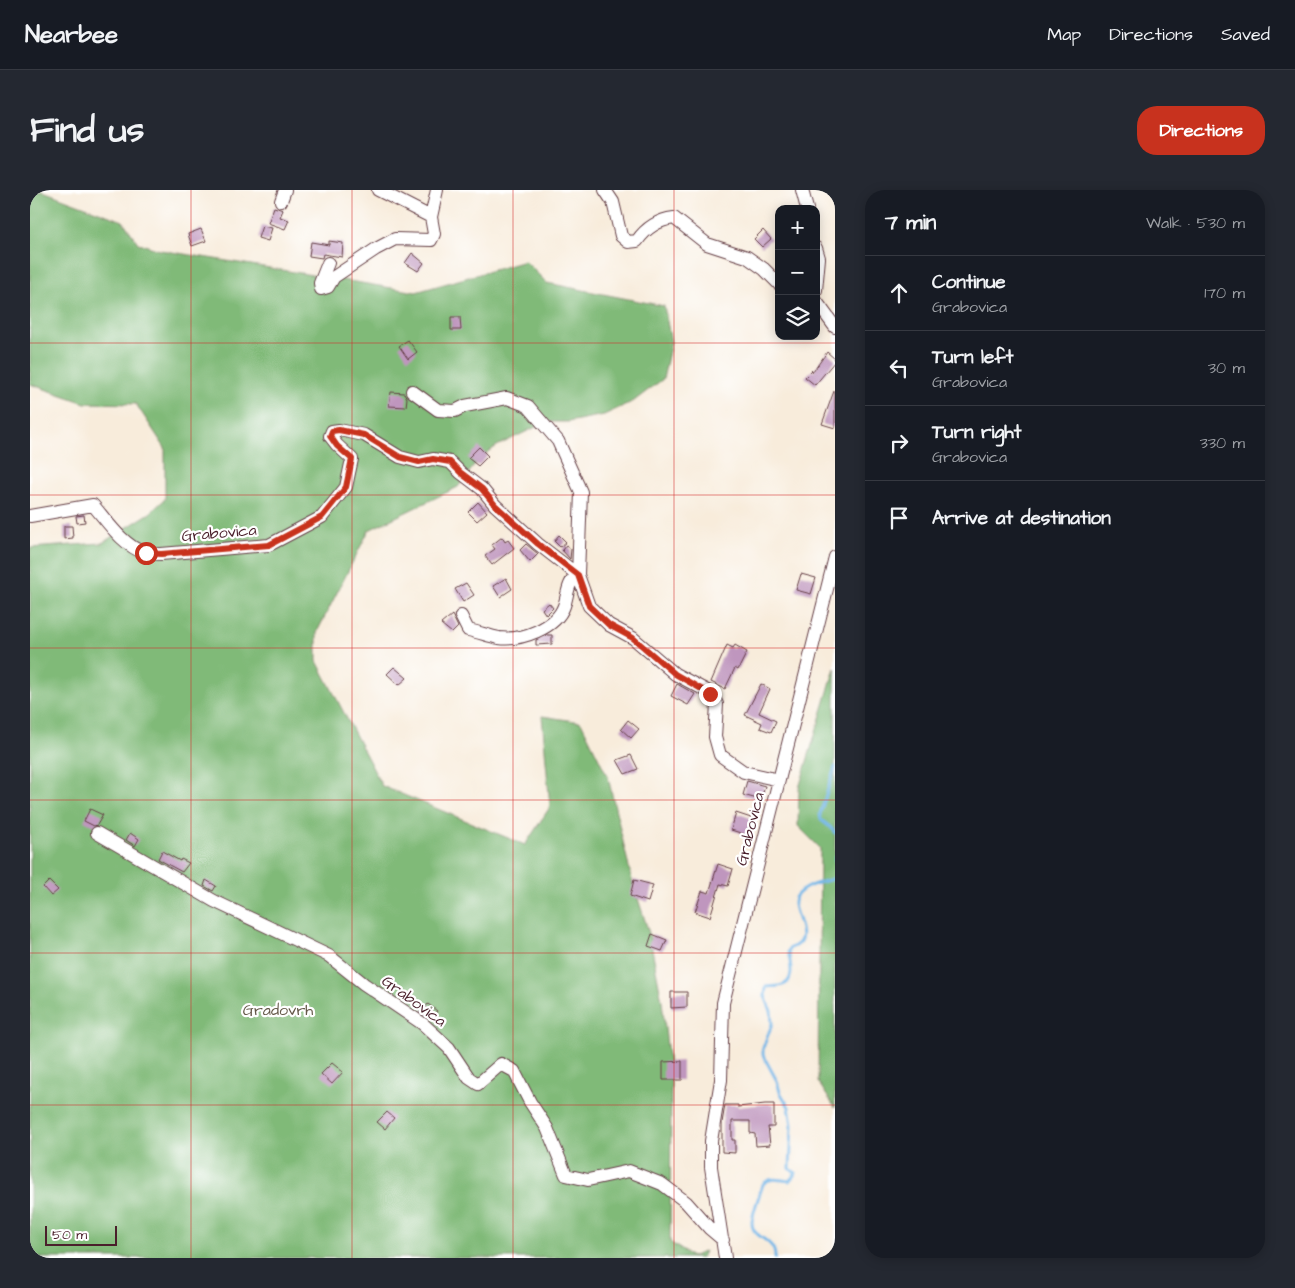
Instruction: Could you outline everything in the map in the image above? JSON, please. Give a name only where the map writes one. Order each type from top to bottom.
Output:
[{"type":"street","points":[[378,190],[432,216]]},
{"type":"street","points":[[328,263],[320,283],[321,289],[328,286],[334,277],[395,239],[431,240],[434,234],[432,216],[437,190]]},
{"type":"street","points":[[605,190],[613,202],[621,236],[628,242],[637,241],[644,230],[663,220],[674,218],[707,244],[747,257],[764,268],[775,280]]},
{"type":"street","points":[[802,190],[807,205]]},
{"type":"street","points":[[820,306],[832,323]]},
{"type":"street","points":[[820,315],[832,323]]},
{"type":"street","name":"Grabovica","points":[[412,391],[438,410],[455,410],[465,406],[508,398],[528,406],[558,441],[582,492],[578,575],[589,606],[609,625],[633,638],[675,674],[710,694],[717,704],[715,737],[720,755],[744,772],[779,780]]},
{"type":"street","name":"Grabovica","points":[[30,516],[93,505],[116,532],[134,548],[146,553],[169,554],[269,545],[322,517],[346,487],[352,459],[337,446],[330,436],[332,431],[339,430],[364,435],[400,457],[419,462],[433,459],[450,462],[482,489],[495,505],[538,544],[578,575]]},
{"type":"street","name":"Grabovica","points":[[725,1258],[711,1167],[712,1133],[721,1080],[723,1003],[835,557]]},
{"type":"street","name":"Grabovica","points":[[462,616],[468,630],[500,638],[520,637],[545,627],[556,620],[564,606],[569,586],[574,577],[578,575]]},
{"type":"street","name":"Grabovica","points":[[97,833],[214,901],[329,956],[364,984],[423,1024],[449,1048],[470,1078],[478,1084],[501,1064],[514,1071],[530,1102],[547,1128],[566,1175],[588,1180],[629,1171],[662,1184],[686,1202],[710,1229],[723,1240]]},
{"type":"green space","name":"Gradovrh","points":[[43,191],[123,221],[138,243],[160,250],[416,292],[525,261],[547,283],[664,306],[671,342],[663,379],[634,401],[604,415],[568,422],[546,422],[497,446],[480,458],[458,487],[369,530],[317,632],[317,661],[382,786],[525,845],[550,807],[542,716],[581,722],[608,777],[632,880],[649,933],[662,1001],[671,1083],[670,1242],[692,1257],[705,1251],[702,1258],[30,1258],[30,548],[102,543],[150,513],[165,499],[165,448],[136,404],[85,403],[30,384],[30,192]]},
{"type":"green space","points":[[835,668],[835,1108],[818,1082],[820,848],[798,826],[799,788]]},
{"type":"building","points":[[274,207],[283,210],[280,217],[289,220],[285,229],[268,223]]},
{"type":"building","points":[[262,226],[272,228],[268,241],[258,238]]},
{"type":"building","points":[[201,229],[206,241],[192,246],[188,234]]},
{"type":"building","points":[[763,230],[771,239],[762,247],[754,239]]},
{"type":"building","points":[[329,241],[343,243],[342,257],[323,254],[322,258],[309,256],[311,242],[329,245]]},
{"type":"building","points":[[412,253],[424,263],[418,271],[405,263]]},
{"type":"building","points":[[451,317],[460,317],[461,330],[451,330]]},
{"type":"building","points":[[408,340],[417,352],[408,359],[399,346]]},
{"type":"building","points":[[827,352],[835,361],[815,385],[805,377],[812,370],[813,372]]},
{"type":"building","points":[[835,391],[835,428],[822,424]]},
{"type":"building","points":[[391,392],[404,393],[407,398],[406,407],[389,406]]},
{"type":"building","points":[[479,447],[488,456],[478,466],[468,458]]},
{"type":"building","points":[[478,502],[487,512],[477,521],[468,512]]},
{"type":"building","points":[[84,515],[85,522],[77,523],[76,516]]},
{"type":"building","points":[[64,526],[72,526],[73,538],[64,539]]},
{"type":"building","points":[[559,535],[566,542],[560,547],[554,541]]},
{"type":"building","points":[[502,537],[505,542],[508,540],[514,548],[492,565],[485,556],[495,549],[492,545]]},
{"type":"building","points":[[526,544],[538,554],[530,562],[520,550]]},
{"type":"building","points":[[566,545],[571,549],[570,559],[562,550]]},
{"type":"building","points":[[801,574],[816,578],[811,594],[796,590]]},
{"type":"building","points":[[506,578],[512,589],[500,597],[493,586]]},
{"type":"building","points":[[466,583],[474,595],[463,602],[455,589]]},
{"type":"building","points":[[549,603],[553,608],[546,615],[542,609]]},
{"type":"building","points":[[452,615],[458,627],[452,633],[441,624]]},
{"type":"building","points":[[546,635],[552,635],[552,644],[536,645],[536,640]]},
{"type":"building","points":[[727,645],[733,648],[735,645],[747,652],[738,670],[735,668],[725,689],[711,682]]},
{"type":"building","points":[[394,667],[407,678],[399,685],[387,674]]},
{"type":"building","points":[[677,684],[695,694],[688,705],[671,696]]},
{"type":"building","points":[[761,684],[770,689],[759,713],[776,721],[771,732],[760,728],[762,723],[745,715]]},
{"type":"building","points":[[628,720],[639,729],[631,738],[621,729]]},
{"type":"building","points":[[631,755],[638,769],[625,774],[617,760]]},
{"type":"building","points":[[747,781],[765,786],[761,800],[743,795]]},
{"type":"building","points":[[90,809],[103,815],[97,825],[94,826],[84,821]]},
{"type":"building","points":[[736,813],[751,818],[747,835],[731,830]]},
{"type":"building","points":[[130,833],[139,839],[135,846],[126,840]]},
{"type":"building","points":[[162,851],[180,861],[181,859],[189,863],[182,872],[158,859]]},
{"type":"building","points":[[718,864],[733,869],[728,886],[720,884],[710,917],[695,912],[702,891],[709,893]]},
{"type":"building","points":[[206,880],[216,886],[213,891],[204,886]]},
{"type":"building","points":[[634,880],[653,885],[648,902],[630,896]]},
{"type":"building","points":[[49,881],[58,890],[51,896],[43,887]]},
{"type":"building","points":[[652,934],[667,940],[662,951],[648,946]]},
{"type":"building","points":[[671,992],[687,992],[687,1007],[671,1008]]},
{"type":"building","points":[[428,1004],[437,1011],[432,1018],[422,1011]]},
{"type":"building","points":[[682,1061],[682,1080],[663,1080],[663,1062]]},
{"type":"building","points":[[332,1063],[343,1072],[332,1084],[321,1074]]},
{"type":"building","points":[[774,1104],[774,1127],[768,1127],[770,1145],[756,1146],[755,1134],[750,1133],[750,1121],[732,1121],[732,1140],[735,1140],[735,1153],[722,1152],[722,1123],[725,1105],[738,1105],[738,1107]]},
{"type":"building","points":[[387,1112],[394,1118],[385,1129],[377,1122]]},
{"type":"waterway","points":[[835,767],[820,814],[821,820],[835,833]]},
{"type":"waterway","points":[[775,1258],[772,1246],[753,1228],[753,1214],[763,1184],[773,1179],[789,1181],[796,1173],[790,1169],[792,1125],[789,1107],[763,1055],[763,1048],[772,1024],[771,1011],[765,996],[766,987],[785,984],[790,977],[791,966],[788,951],[798,944],[802,931],[795,908],[796,896],[809,886],[835,878]]},
{"type":"route","points":[[146,553],[186,553],[269,545],[322,517],[346,487],[352,459],[337,446],[330,436],[332,431],[339,430],[364,435],[400,457],[419,462],[433,459],[450,462],[482,489],[495,505],[538,544],[578,575],[589,606],[609,625],[633,638],[675,674],[710,694]]}]
